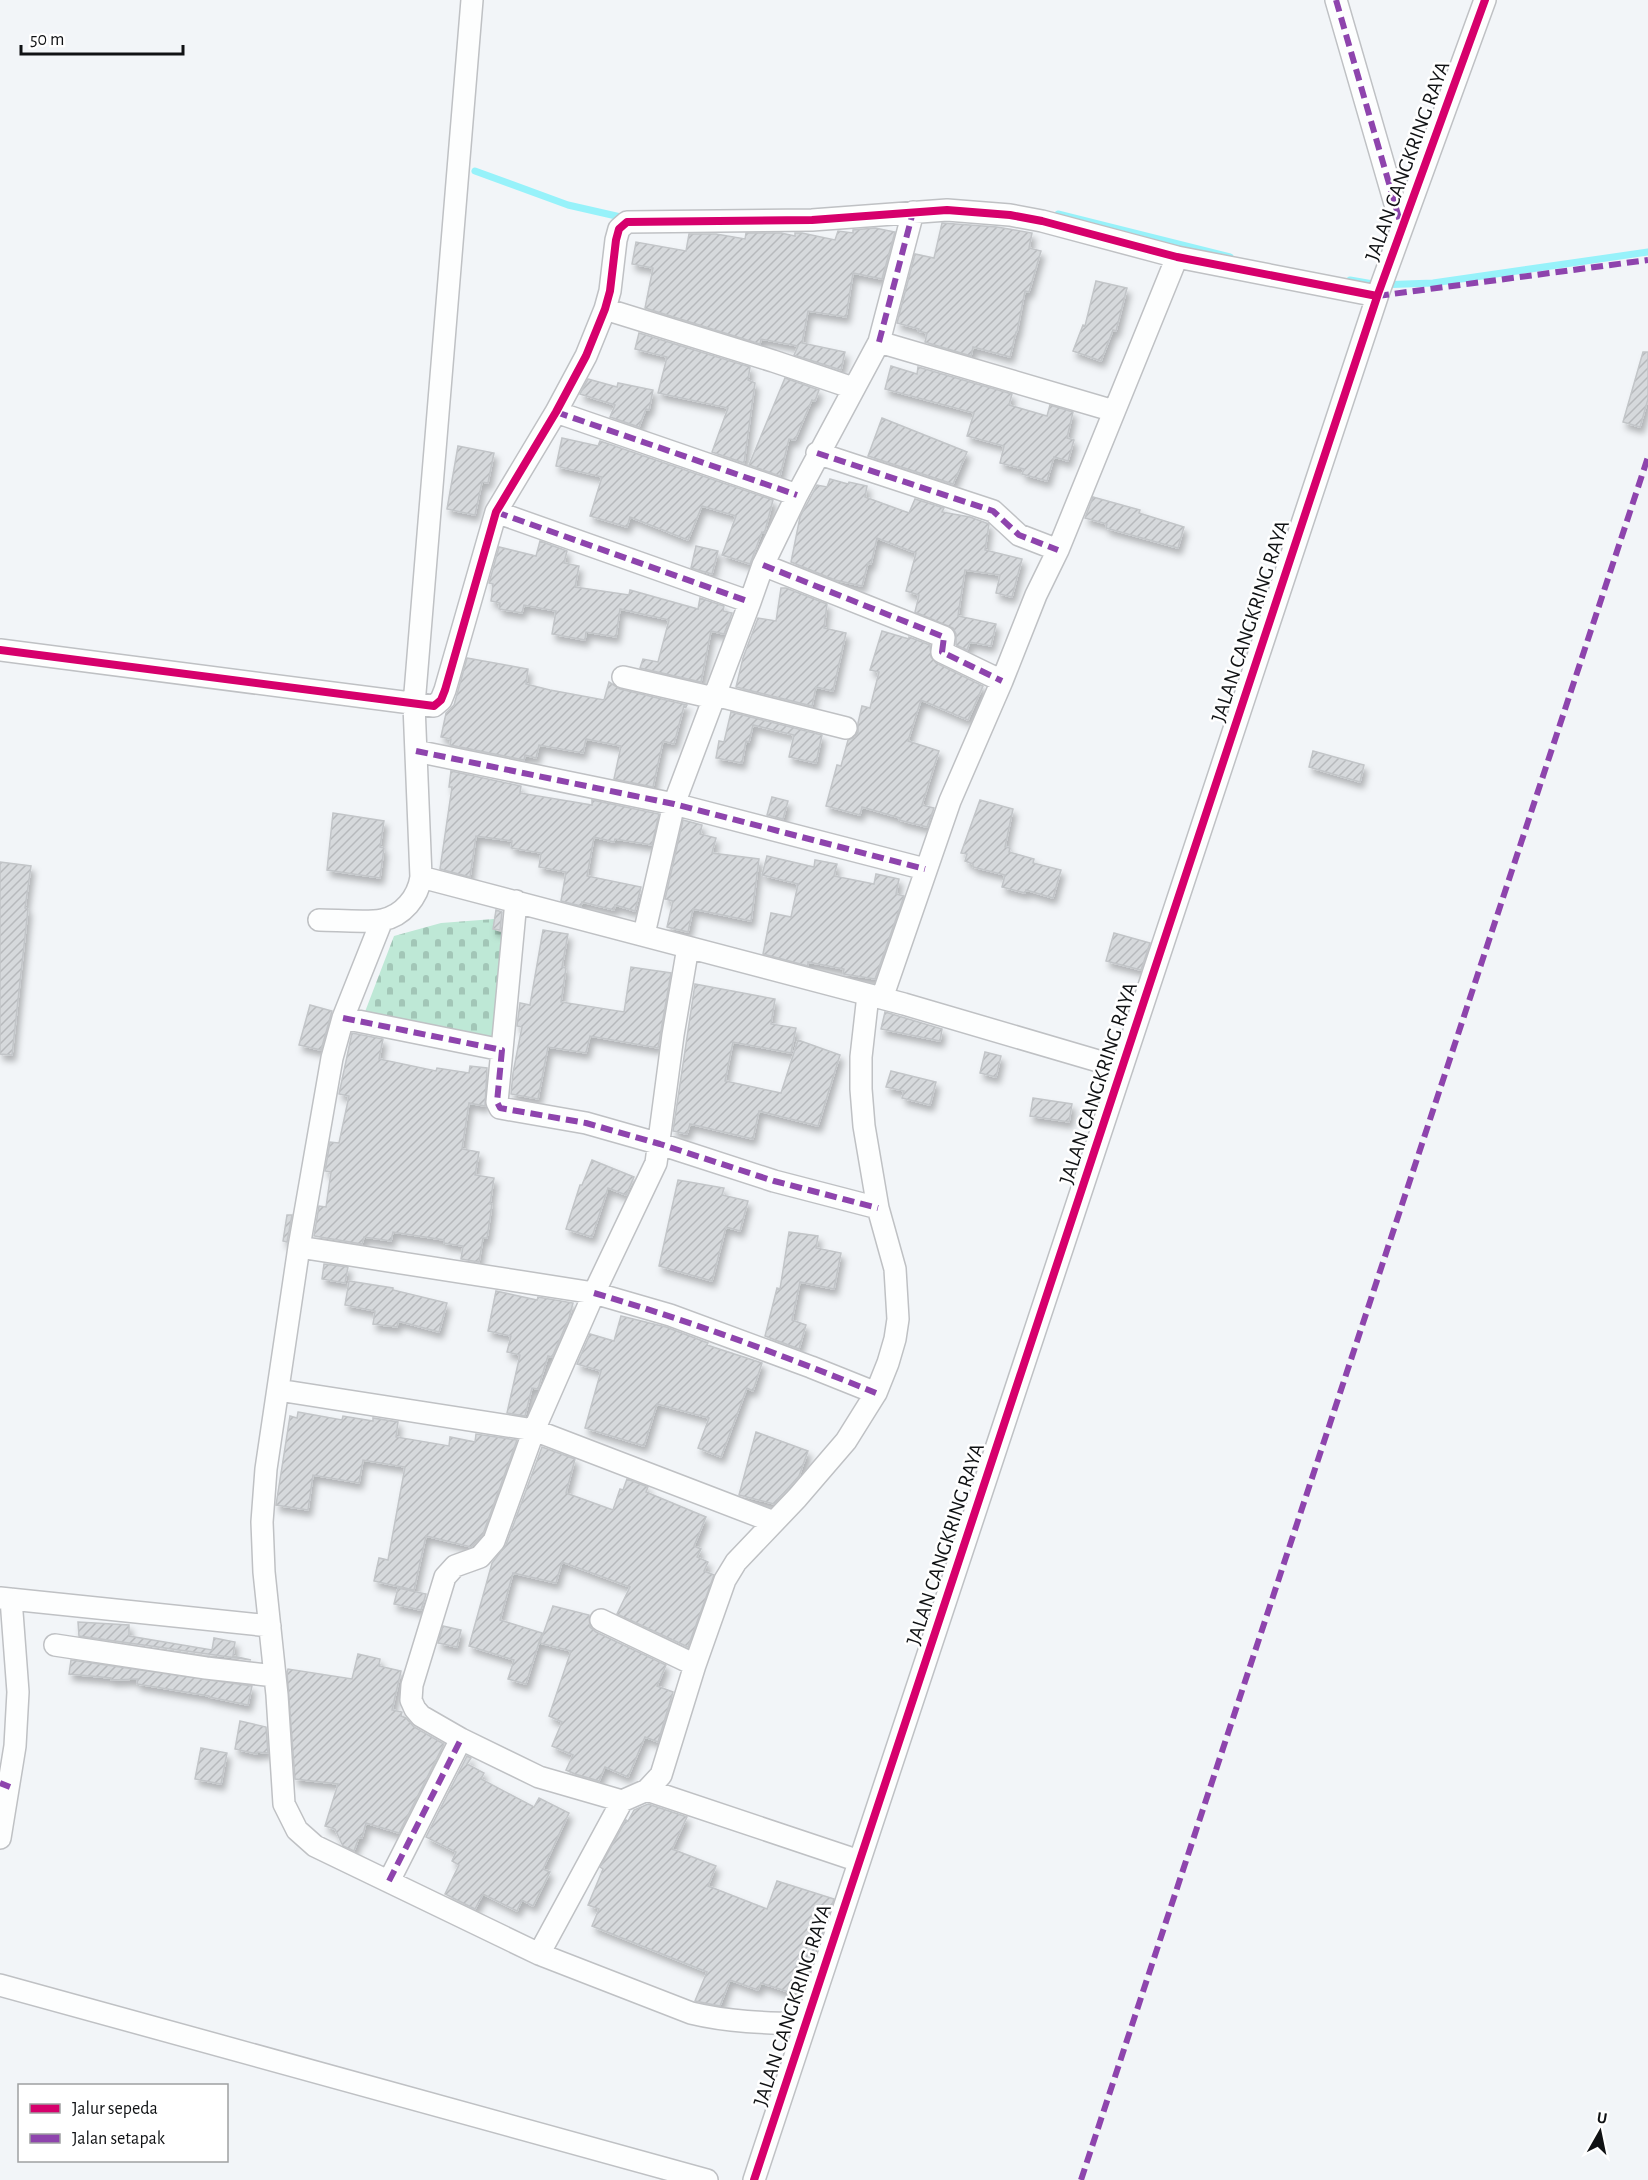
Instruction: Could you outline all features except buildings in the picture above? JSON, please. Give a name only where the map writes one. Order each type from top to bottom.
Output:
[{"type":"street","points":[[319,920],[382,920],[405,908],[413,900],[419,889],[421,877],[414,705],[472,0]]},
{"type":"street","points":[[1336,0],[1402,228]]},
{"type":"street","name":"JALAN CANGKRING RAYA","points":[[754,2180],[1380,288],[1485,0]]},
{"type":"street","points":[[0,650],[435,706],[441,700],[496,512],[556,412],[586,356],[605,309],[614,270],[619,229],[627,222],[812,220],[956,211],[1010,214],[1177,257],[1380,288]]},
{"type":"street","points":[[644,934],[674,804],[763,565],[817,453],[879,342],[913,212]]},
{"type":"street","points":[[539,1954],[622,1801],[647,1790],[662,1775],[695,1665],[724,1580],[736,1562],[823,1469],[846,1441],[876,1393],[888,1363],[898,1319],[896,1269],[878,1208],[864,1126],[861,1089],[861,1057],[875,996],[950,801],[1036,595],[1058,550],[1177,257]]},
{"type":"street","points":[[605,309],[853,388]]},
{"type":"street","points":[[879,342],[1114,411]]},
{"type":"street","points":[[556,412],[797,495]]},
{"type":"street","points":[[817,453],[993,511],[1018,536],[1058,550]]},
{"type":"street","points":[[496,512],[750,602]]},
{"type":"street","points":[[763,565],[944,637],[942,652],[1002,681]]},
{"type":"street","points":[[623,677],[715,696],[846,728]]},
{"type":"street","points":[[416,751],[674,804],[925,869]]},
{"type":"street","points":[[421,877],[875,996],[1122,1068]]},
{"type":"street","points":[[516,901],[497,1102],[500,1108],[586,1124],[660,1144],[774,1181],[878,1208]]},
{"type":"street","points":[[382,920],[343,1018],[332,1058],[299,1247],[266,1469],[262,1522],[276,1676],[284,1804],[290,1818],[304,1838],[315,1846],[539,1954],[691,2013],[747,2023],[804,2025]]},
{"type":"street","points":[[622,1801],[539,1777],[461,1739],[421,1716],[411,1700],[412,1685],[444,1577],[455,1566],[480,1557],[494,1541],[534,1430],[594,1293],[656,1163],[673,1035],[688,947]]},
{"type":"street","points":[[343,1018],[502,1050]]},
{"type":"street","points":[[299,1247],[594,1293],[680,1319],[876,1393]]},
{"type":"street","points":[[278,1390],[534,1430],[774,1522]]},
{"type":"street","points":[[0,1838],[5,1785],[15,1746],[18,1692],[5,1598],[270,1626]]},
{"type":"street","points":[[601,1620],[695,1665]]},
{"type":"street","points":[[55,1645],[206,1668],[276,1676]]},
{"type":"street","points":[[389,1881],[461,1739]]},
{"type":"street","points":[[647,1790],[859,1861]]},
{"type":"street","points":[[0,1985],[707,2180]]},
{"type":"green space","points":[[494,919],[495,930],[508,935],[497,1047],[363,1017],[394,936],[441,923]]},
{"type":"waterway","points":[[475,171],[568,205],[625,218]]},
{"type":"waterway","points":[[1058,214],[1230,257]]},
{"type":"waterway","points":[[1350,280],[1379,285],[1433,283],[1648,252]]},
{"type":"marked path","points":[[1336,0],[1401,225]]},
{"type":"marked path","points":[[879,342],[913,212]]},
{"type":"marked path","points":[[1377,296],[1648,260]]},
{"type":"marked path","points":[[556,412],[797,495]]},
{"type":"marked path","points":[[817,453],[993,511],[1019,535],[1058,550]]},
{"type":"marked path","points":[[1081,2180],[1648,457]]},
{"type":"marked path","points":[[496,512],[750,602]]},
{"type":"marked path","points":[[763,565],[944,637],[942,652],[1002,681]]},
{"type":"marked path","points":[[416,751],[674,804],[925,869]]},
{"type":"marked path","points":[[343,1018],[502,1050],[497,1102],[500,1108],[586,1123],[774,1181],[878,1208]]},
{"type":"marked path","points":[[594,1293],[736,1339],[876,1393]]},
{"type":"marked path","points":[[389,1881],[461,1739]]},
{"type":"marked path","points":[[0,1783],[10,1787]]},
{"type":"cycle path","points":[[754,2180],[1378,294],[1485,0]]},
{"type":"cycle path","points":[[0,650],[434,706],[441,700],[445,690],[496,512],[556,412],[586,356],[610,291],[619,229],[627,222],[812,220],[947,210],[1010,215],[1042,221],[1177,257],[1377,296]]}]
